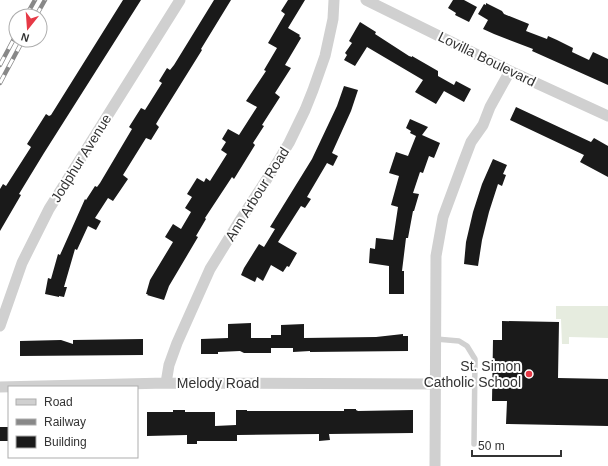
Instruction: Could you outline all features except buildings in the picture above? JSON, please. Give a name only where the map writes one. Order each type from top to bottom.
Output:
[{"type":"street","name":"Jodphur Avenue","points":[[0,326],[22,263],[49,209],[180,0]]},
{"type":"street","name":"Ann Arbour Road","points":[[166,383],[168,364],[210,269],[279,160],[305,110],[324,56],[333,20],[334,0]]},
{"type":"street","name":"Lovilla Boulevard","points":[[366,0],[510,72],[608,116]]},
{"type":"street","points":[[435,466],[436,256],[443,217],[472,142],[483,125],[490,107],[510,72]]},
{"type":"street","name":"Melody Road","points":[[42,386],[166,383],[436,384]]},
{"type":"lane","points":[[436,339],[459,341],[467,346],[475,359],[474,444]]},
{"type":"shaded area","points":[[556,306],[608,306],[608,338],[569,337],[569,344],[562,344],[561,319],[556,319]]},
{"type":"railway","points":[[30,8],[35,0]]},
{"type":"railway","points":[[40,8],[45,0]]},
{"type":"railway","points":[[0,65],[9,48]]},
{"type":"railway","points":[[0,83],[19,48]]},
{"type":"place","name":"St. Simon Catholic School","points":[[529,374]]}]
